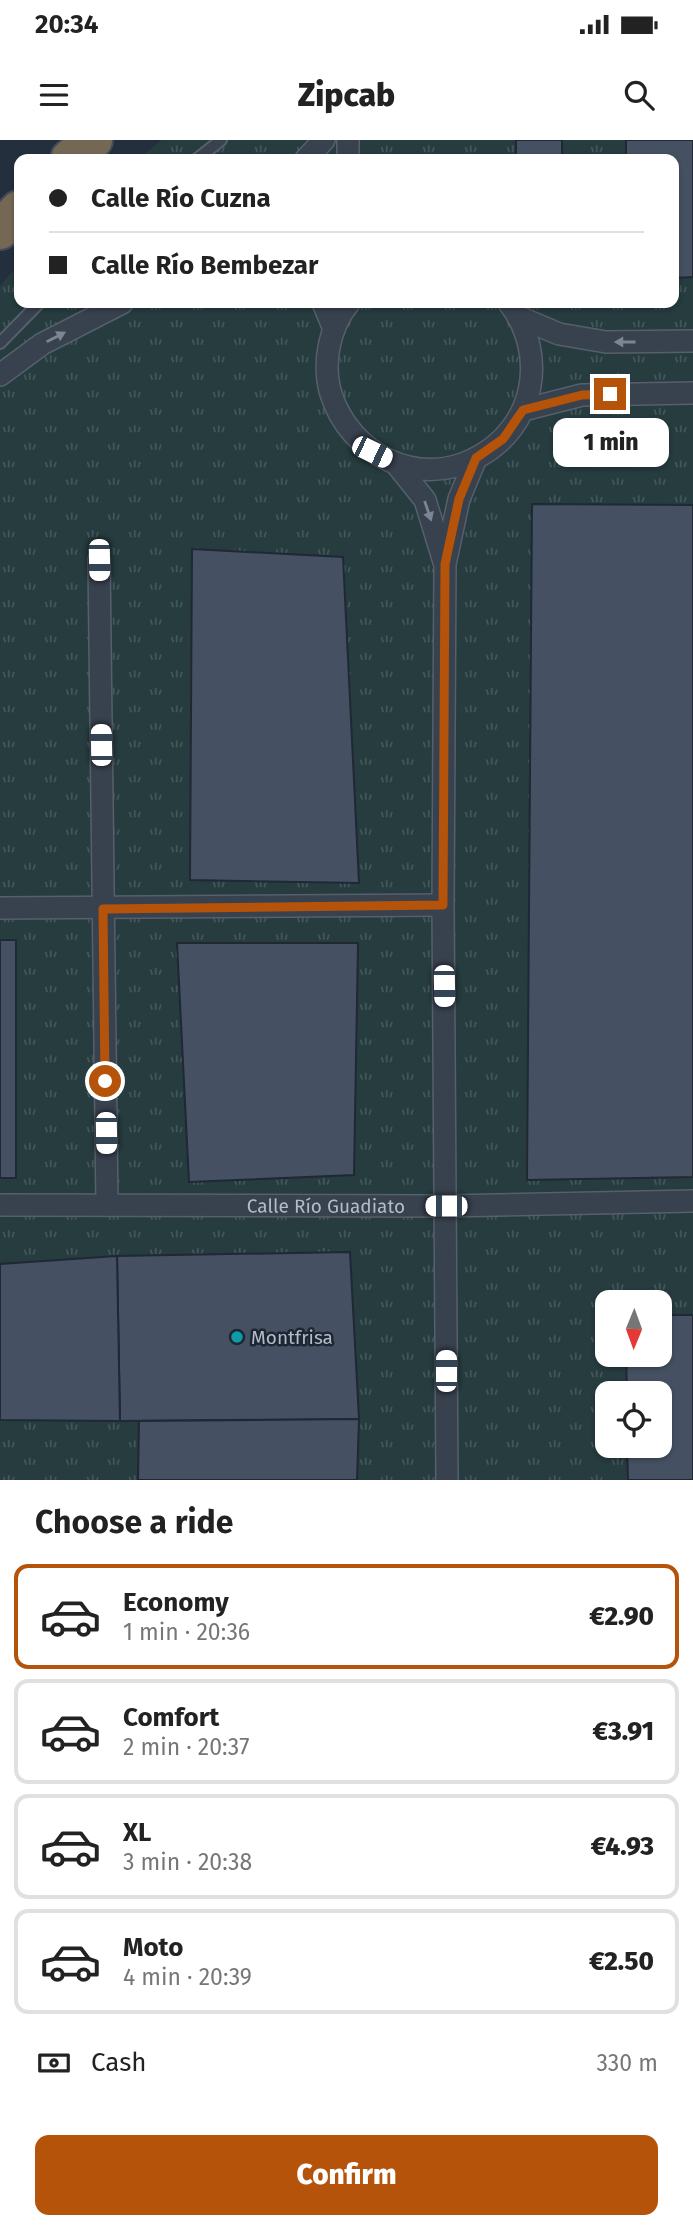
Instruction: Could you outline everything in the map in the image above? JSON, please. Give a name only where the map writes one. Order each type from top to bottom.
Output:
[{"type":"highway","points":[[76,154],[93,140]]},
{"type":"highway","points":[[0,230],[14,215]]},
{"type":"street","points":[[311,154],[324,140]]},
{"type":"street","points":[[0,375],[42,344],[112,308]]},
{"type":"street","points":[[325,308],[334,329]]},
{"type":"street","points":[[346,308],[334,329],[327,354],[328,383],[336,411],[351,434],[372,452],[397,465],[422,470],[449,468],[476,458],[503,439],[523,410],[532,379],[531,347],[515,310]]},
{"type":"street","points":[[515,310],[559,334],[606,342],[693,341]]},
{"type":"street","points":[[523,410],[582,395],[693,393]]},
{"type":"street","points":[[447,1480],[443,905],[445,564],[459,499],[476,458]]},
{"type":"street","points":[[397,465],[425,500],[445,564]]},
{"type":"street","points":[[99,560],[107,1205]]},
{"type":"street","points":[[0,908],[443,905]]},
{"type":"street","name":"Calle Río Guadiato","points":[[0,1205],[446,1206],[693,1202]]},
{"type":"lane","points":[[203,154],[221,140]]},
{"type":"lane","points":[[0,343],[34,308]]},
{"type":"green space","points":[[162,140],[693,140],[693,1480],[0,1480],[0,286],[14,270],[14,308],[679,308],[679,154],[145,154]]},
{"type":"building","points":[[516,140],[562,140],[562,154],[516,154]]},
{"type":"building","points":[[626,140],[693,140],[693,277],[679,278],[679,154],[626,154]]},
{"type":"building","points":[[532,504],[693,505],[693,1177],[527,1180]]},
{"type":"building","points":[[192,549],[343,557],[359,883],[190,880]]},
{"type":"building","points":[[0,940],[16,940],[16,1178],[0,1178]]},
{"type":"building","points":[[177,943],[358,943],[354,1175],[189,1182]]},
{"type":"building","name":"Montfrisa","points":[[350,1252],[359,1419],[120,1421],[117,1256]]},
{"type":"building","points":[[117,1256],[120,1421],[0,1420],[0,1264]]},
{"type":"building","points":[[672,1315],[693,1315],[693,1480],[628,1480],[627,1458],[672,1458],[672,1381],[627,1381],[626,1367],[672,1367]]},
{"type":"building","points":[[359,1419],[357,1480],[138,1480],[139,1421]]},
{"type":"place","name":"Montfrisa","points":[[237,1337]]},
{"type":"route","points":[[105,1081],[103,909],[443,905],[445,564],[459,499],[476,458],[503,439],[523,410],[582,395],[610,394]]}]
